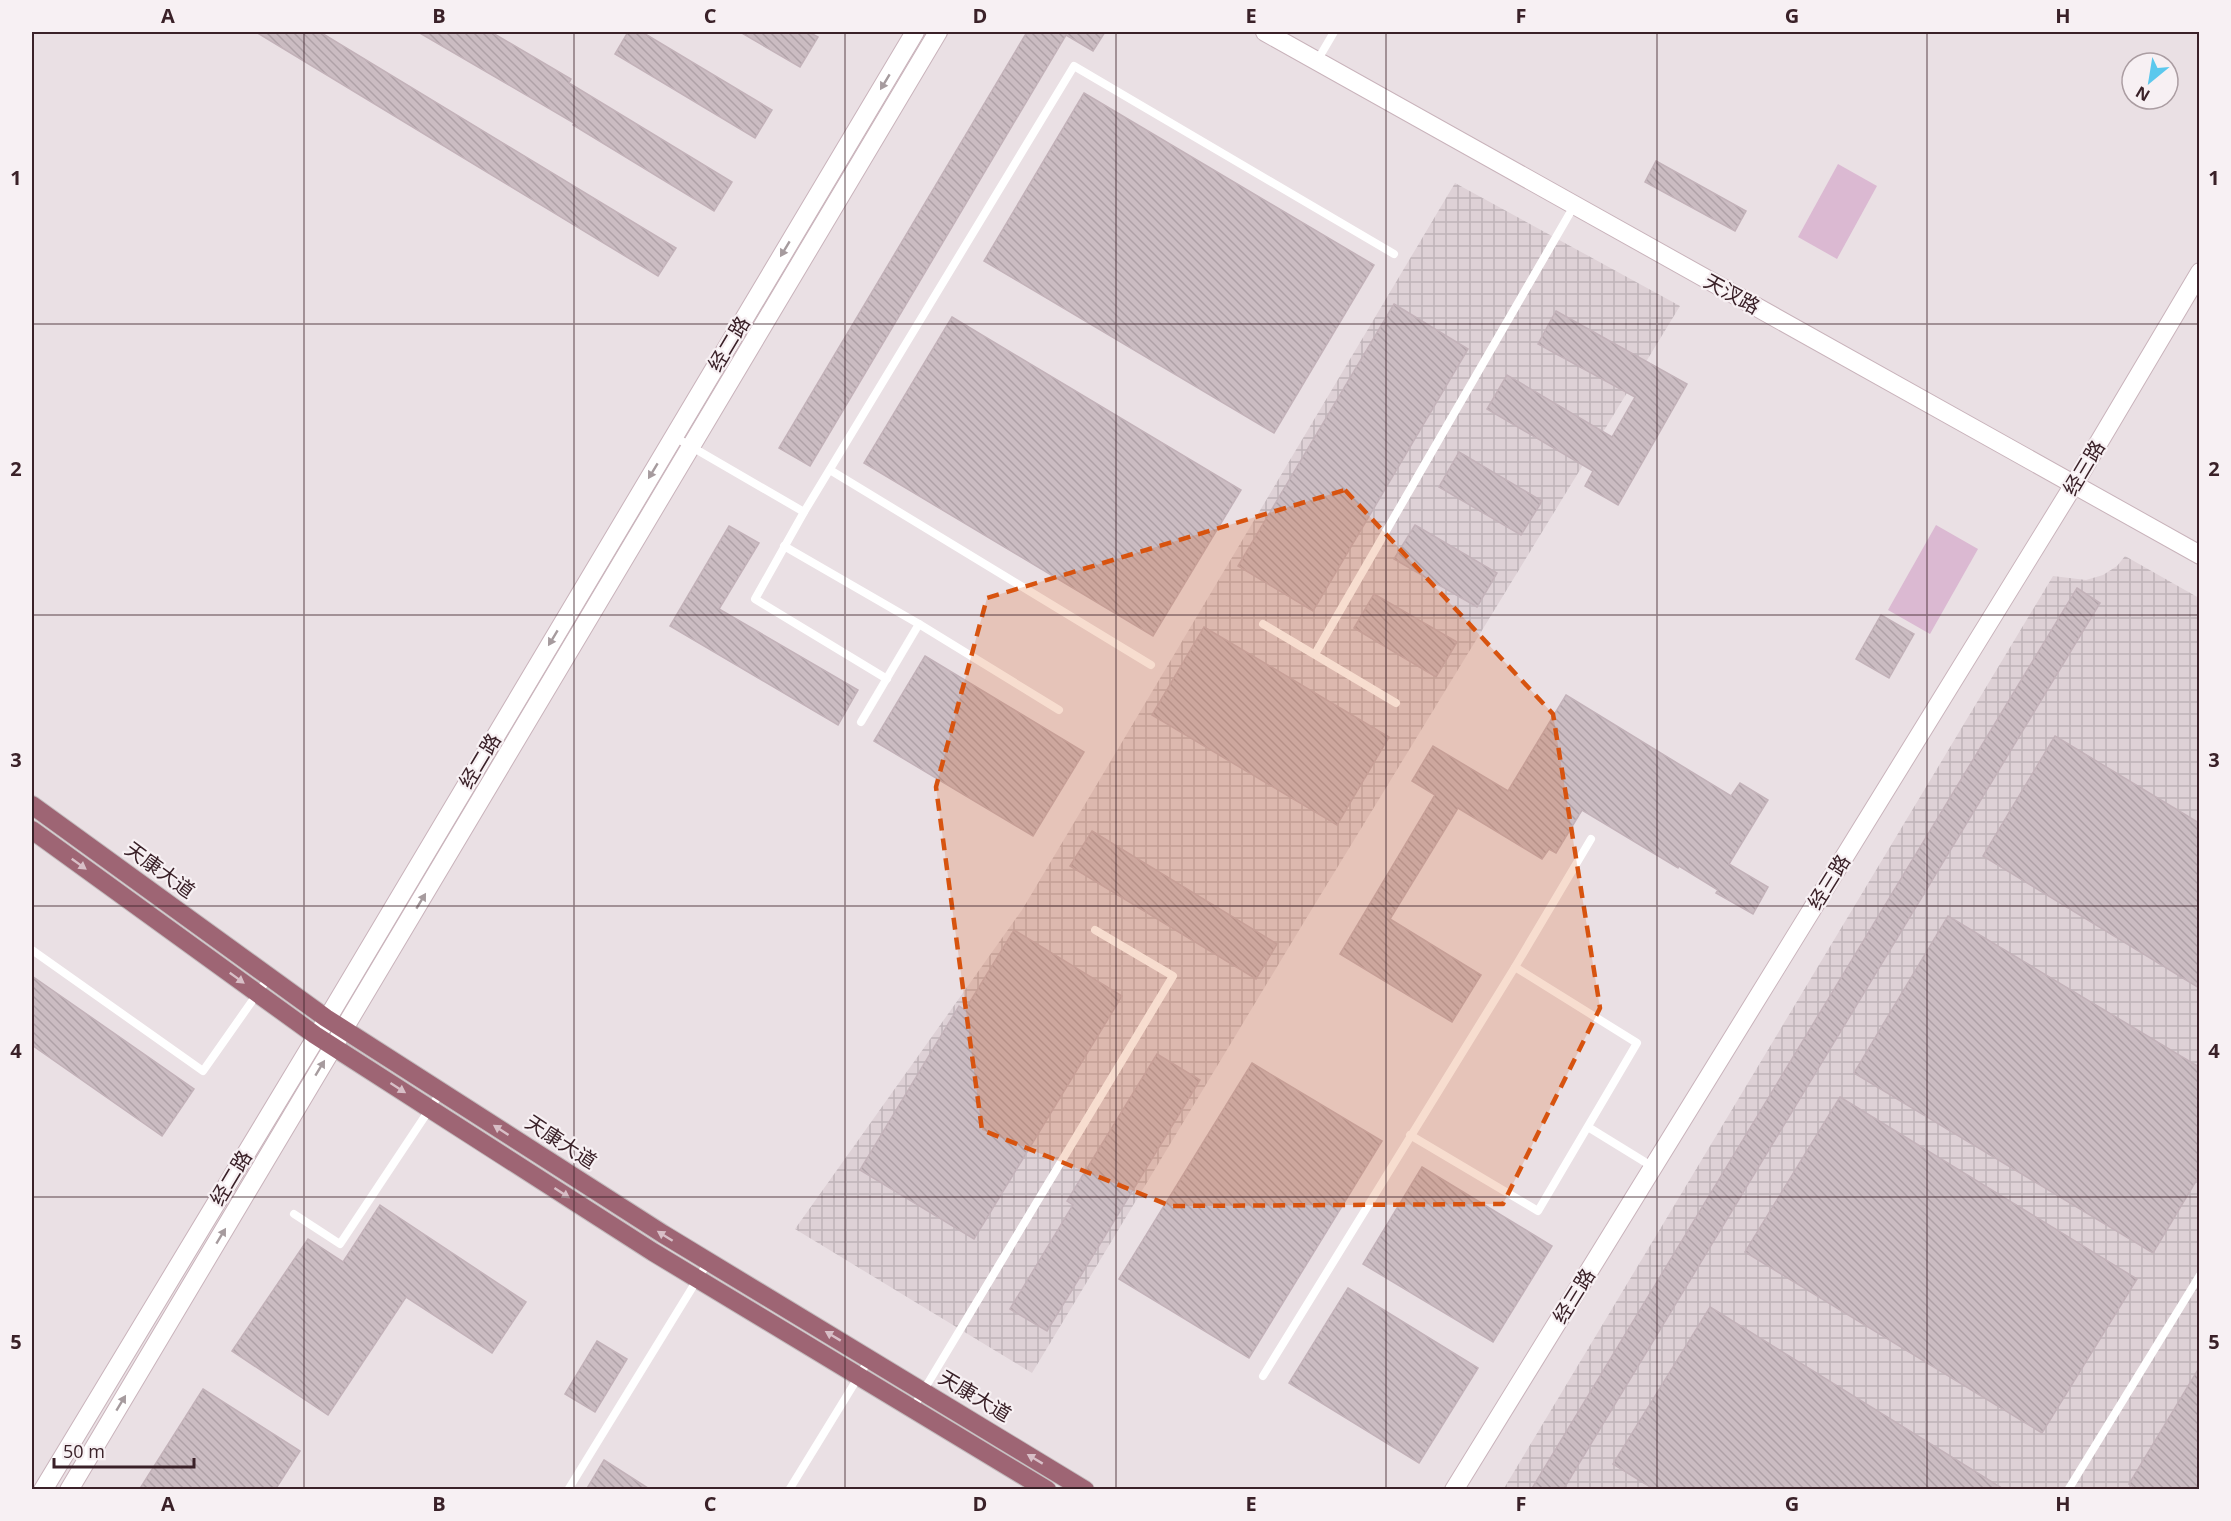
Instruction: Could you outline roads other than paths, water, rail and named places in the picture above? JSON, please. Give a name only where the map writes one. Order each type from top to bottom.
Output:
[{"type":"main road","name":"天康大道","points":[[32,805],[344,1030],[708,1262],[1085,1490]]},
{"type":"main road","points":[[32,830],[333,1047],[698,1278],[1047,1490]]},
{"type":"street","name":"经二路","points":[[43,1490],[317,1036],[915,32]]},
{"type":"street","name":"经二路","points":[[69,1490],[938,32]]},
{"type":"street","name":"天汊路","points":[[1265,32],[2199,555]]},
{"type":"street","name":"经三路","points":[[1454,1490],[2073,486],[2199,272]]},
{"type":"lane","points":[[1317,61],[1334,32]]},
{"type":"lane","points":[[887,680],[755,599],[804,512],[1074,66],[1394,254]]},
{"type":"lane","points":[[1314,654],[1574,205]]},
{"type":"lane","points":[[673,436],[804,512]]},
{"type":"lane","points":[[830,470],[1151,665]]},
{"type":"lane","points":[[784,546],[919,624],[1059,710]]},
{"type":"lane","points":[[861,722],[919,624]]},
{"type":"lane","points":[[1263,624],[1396,703]]},
{"type":"lane","points":[[1263,1376],[1591,840]]},
{"type":"lane","points":[[913,1408],[1173,976],[1095,930]]},
{"type":"lane","points":[[32,950],[203,1071],[269,977]]},
{"type":"lane","points":[[1410,1134],[1538,1211],[1637,1042],[1515,967]]},
{"type":"lane","points":[[294,1214],[340,1244],[441,1092]]},
{"type":"lane","points":[[1588,1127],[1653,1167]]},
{"type":"lane","points":[[568,1490],[708,1262]]},
{"type":"lane","points":[[2068,1490],[2199,1275]]},
{"type":"lane","points":[[789,1490],[870,1358]]}]
